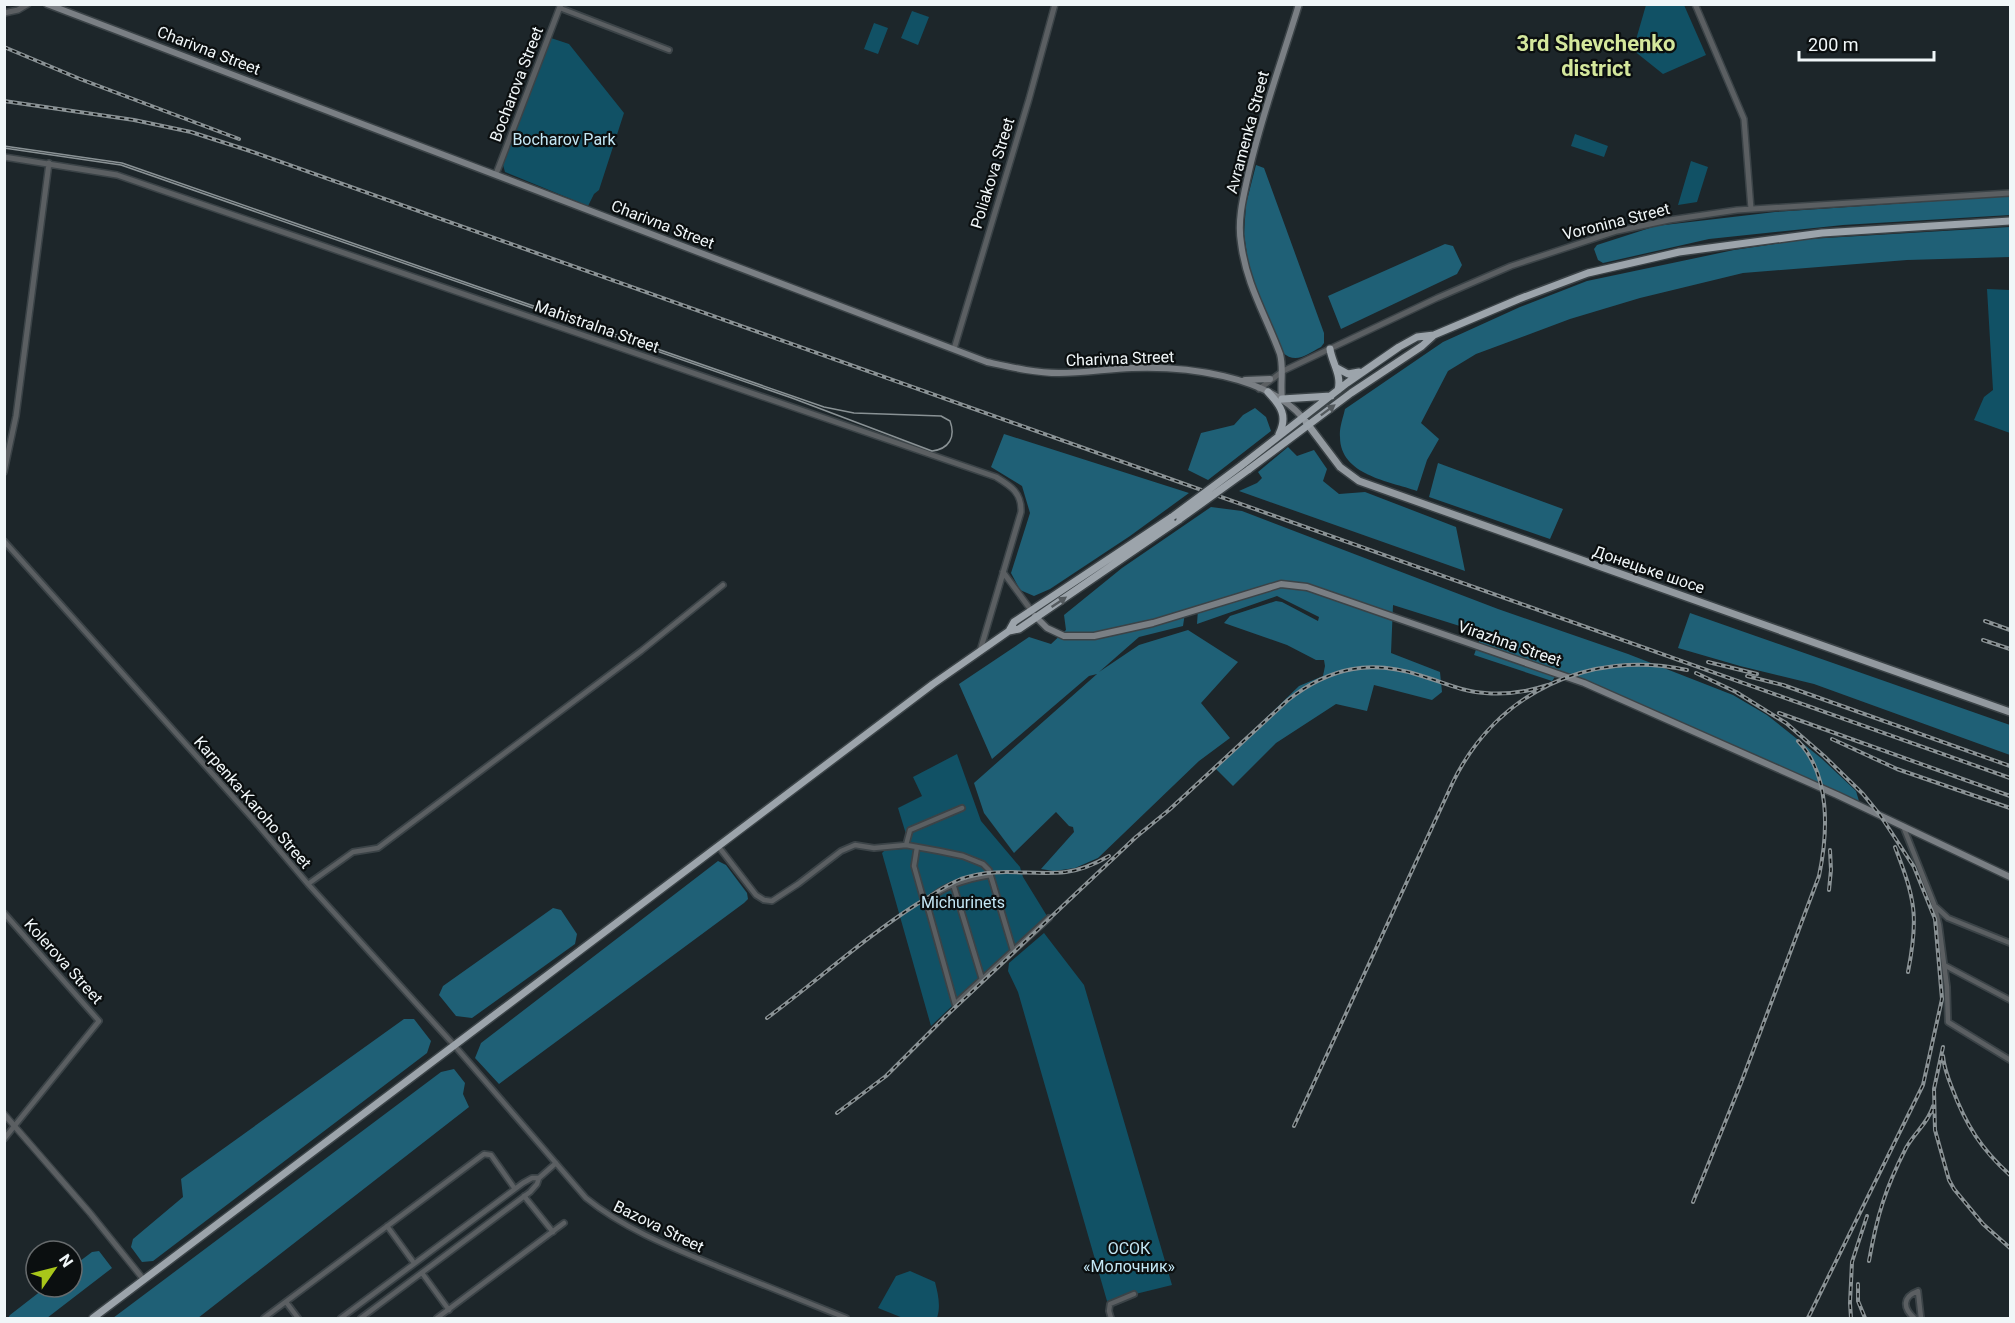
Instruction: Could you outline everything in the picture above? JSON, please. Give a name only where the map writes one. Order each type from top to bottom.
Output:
[{"type":"highway","points":[[93,1318],[595,941],[854,742],[1009,631],[1019,629],[1180,519],[1245,467],[1278,437],[1399,346],[1417,338],[1434,335],[1588,273],[1679,252],[1822,233],[2010,221]]},
{"type":"highway","points":[[1009,631],[1014,622],[1031,610],[1308,425],[1390,365],[1422,346],[1434,335]]},
{"type":"highway","points":[[1330,349],[1340,382],[1334,393]]},
{"type":"highway","points":[[1335,367],[1348,374],[1367,369]]},
{"type":"highway","points":[[1268,392],[1282,409],[1284,419],[1278,437]]},
{"type":"highway","points":[[1282,399],[1334,393]]},
{"type":"main road","name":"Charivna Street","points":[[47,4],[987,362],[1058,373],[1148,368],[1186,369],[1235,380],[1268,392],[1282,399],[1303,418]]},
{"type":"main road","name":"Avramenka Street","points":[[1282,399],[1280,356],[1247,278],[1240,240],[1242,201],[1256,142],[1299,4]]},
{"type":"main road","points":[[1235,380],[1270,379]]},
{"type":"main road","name":"Донецьке шосе","points":[[1303,418],[1340,467],[1359,481],[2010,712]]},
{"type":"main road","name":"Virazhna Street","points":[[1031,610],[1047,627],[1064,636],[1094,636],[1153,622],[1281,584],[1307,587],[1584,683],[1903,826],[2010,877]]},
{"type":"street","points":[[4,13],[18,10],[27,4]]},
{"type":"street","name":"Poliakova Street","points":[[954,349],[1029,99],[1054,4]]},
{"type":"street","points":[[1695,4],[1744,119],[1751,209]]},
{"type":"street","points":[[561,6],[669,50]]},
{"type":"street","name":"Bocharova Street","points":[[496,174],[561,6]]},
{"type":"street","name":"Mahistralna Street","points":[[4,157],[127,178],[996,477],[1010,485],[1018,494],[1022,505],[1019,522],[1002,571],[980,651]]},
{"type":"street","points":[[4,472],[10,451],[23,370],[49,163]]},
{"type":"street","name":"Voronina Street","points":[[1259,389],[1282,371],[1447,293],[1511,266],[1617,231],[1666,220],[1751,209],[2010,193]]},
{"type":"street","name":"Karpenka-Karoho Street","points":[[4,541],[252,818],[308,884],[353,852],[378,848],[641,651],[723,585]]},
{"type":"street","name":"Virazhna Street","points":[[1002,571],[1031,610]]},
{"type":"street","points":[[906,845],[910,830],[962,808]]},
{"type":"street","points":[[1903,826],[1934,904],[1939,925],[1947,1014],[1950,1024],[2010,1060]]},
{"type":"street","points":[[718,846],[756,895],[764,900],[772,901],[848,847],[855,845],[874,848],[906,845],[963,856],[987,867],[1013,950]]},
{"type":"street","points":[[917,847],[914,866],[923,898]]},
{"type":"street","points":[[990,875],[962,880],[931,898],[927,904],[955,1004],[1049,918]]},
{"type":"street","name":"Bazova Street","points":[[308,884],[454,1045],[586,1197],[616,1221],[685,1253],[846,1318]]},
{"type":"street","points":[[954,887],[982,979]]},
{"type":"street","points":[[1934,904],[1948,918],[2010,944]]},
{"type":"street","name":"Kolerova Street","points":[[4,913],[99,1019],[4,1139]]},
{"type":"street","points":[[1939,925],[1948,918]]},
{"type":"street","points":[[1944,965],[2010,1000]]},
{"type":"street","points":[[4,1114],[90,1212],[144,1280]]},
{"type":"street","points":[[264,1318],[486,1153],[515,1189]]},
{"type":"street","points":[[361,1318],[524,1196],[556,1163]]},
{"type":"street","points":[[341,1318],[515,1189],[532,1179],[539,1178]]},
{"type":"street","points":[[524,1196],[553,1232]]},
{"type":"street","points":[[438,1318],[564,1224]]},
{"type":"street","points":[[387,1227],[414,1263]]},
{"type":"street","points":[[422,1273],[448,1310]]},
{"type":"street","points":[[1914,1318],[1908,1313],[1905,1304],[1911,1294],[1918,1291],[1922,1318]]},
{"type":"street","points":[[1111,1318],[1110,1304],[1134,1294]]},
{"type":"street","points":[[286,1302],[298,1318]]},
{"type":"green space","points":[[1646,5],[1684,5],[1706,55],[1663,74],[1633,50]]},
{"type":"green space","points":[[912,11],[929,17],[918,45],[901,38]]},
{"type":"green space","points":[[874,23],[888,28],[878,54],[864,49]]},
{"type":"green space","name":"Bocharov Park","points":[[551,38],[569,44],[624,113],[599,190],[594,194],[588,206],[505,172],[503,165]]},
{"type":"green space","points":[[1575,134],[1608,146],[1604,157],[1571,146]]},
{"type":"green space","points":[[1691,161],[1708,167],[1697,202],[1678,205]]},
{"type":"green space","points":[[1987,289],[2010,290],[2010,433],[1974,420],[1984,397],[1993,390]]},
{"type":"green space","name":"Michurinets","points":[[957,754],[981,821],[1020,867],[1023,877],[1047,916],[931,1026],[882,853],[885,850],[904,849],[906,834],[898,808],[922,796],[913,777]]},
{"type":"green space","name":"ОСОК «Молочник»","points":[[1044,933],[1084,985],[1172,1285],[1107,1301],[1018,992],[1008,971],[1009,963]]},
{"type":"green space","points":[[910,1271],[935,1282],[939,1304],[937,1318],[903,1318],[878,1308],[896,1276]]},
{"type":"shaded area","points":[[1256,165],[1264,168],[1324,333],[1324,343],[1321,347],[1302,357],[1292,358],[1282,352],[1250,275],[1244,234],[1246,204]]},
{"type":"shaded area","points":[[2010,196],[2010,215],[1843,225],[1709,239],[1603,263],[1598,260],[1594,249],[1597,245],[1656,226],[1775,212]]},
{"type":"shaded area","points":[[2010,227],[2010,257],[1907,260],[1743,273],[1640,298],[1570,319],[1476,354],[1448,371],[1421,423],[1439,439],[1427,460],[1417,491],[1380,480],[1357,468],[1342,450],[1340,430],[1345,409],[1443,342],[1520,307],[1587,281],[1734,250],[1809,239]]},
{"type":"shaded area","points":[[1445,244],[1453,246],[1462,265],[1457,274],[1341,329],[1328,296]]},
{"type":"shaded area","points":[[1255,408],[1266,417],[1271,431],[1208,480],[1188,470],[1201,433],[1234,425],[1243,415]]},
{"type":"shaded area","points":[[1004,434],[1189,493],[1130,536],[1050,589],[1034,596],[1020,590],[1011,573],[1030,513],[1022,486],[991,467]]},
{"type":"shaded area","points":[[1288,447],[1297,456],[1314,450],[1327,469],[1323,481],[1339,494],[1365,492],[1456,527],[1465,571],[1239,491],[1257,483],[1262,478],[1258,472]]},
{"type":"shaded area","points":[[1438,463],[1563,509],[1550,539],[1429,497]]},
{"type":"shaded area","points":[[1211,507],[1242,511],[1498,609],[1628,654],[1733,695],[1767,715],[1821,758],[1856,791],[1859,801],[1837,795],[1557,674],[1552,681],[1474,655],[1482,633],[1393,605],[1391,653],[1440,672],[1442,692],[1432,700],[1374,685],[1367,711],[1336,704],[1276,743],[1233,786],[1215,768],[1299,686],[1323,676],[1324,660],[1316,660],[1287,645],[1224,623],[1230,616],[1276,601],[1318,621],[1319,617],[1277,596],[1197,624],[1198,609],[1185,613],[1183,626],[1139,637],[1099,672],[1139,645],[1188,630],[1238,662],[1201,703],[1230,738],[1199,761],[1098,858],[1075,868],[1054,871],[1041,869],[1074,832],[1073,827],[1069,826],[1056,812],[1014,853],[984,813],[974,783],[1097,674],[1089,676],[992,759],[959,684],[1029,637],[1051,644],[1066,630],[1064,615],[1122,568]]},
{"type":"shaded area","points":[[1690,613],[2010,725],[2010,755],[1814,684],[1678,648]]},
{"type":"shaded area","points":[[718,861],[726,865],[747,893],[748,899],[744,903],[499,1084],[475,1058],[481,1043]]},
{"type":"shaded area","points":[[553,908],[561,910],[577,934],[575,944],[472,1018],[456,1016],[439,995],[443,986]]},
{"type":"shaded area","points":[[404,1019],[414,1019],[431,1041],[427,1053],[153,1261],[142,1262],[131,1247],[133,1239],[183,1197],[181,1179]]},
{"type":"shaded area","points":[[454,1069],[465,1083],[463,1094],[469,1107],[198,1318],[113,1318],[441,1072]]},
{"type":"shaded area","points":[[99,1251],[112,1268],[84,1290],[84,1258],[92,1252]]},
{"type":"shaded area","points":[[31,1299],[72,1299],[47,1318],[8,1318]]},
{"type":"tram line","points":[[4,146],[122,163],[824,407],[854,413],[941,416],[950,421],[952,427],[950,441],[943,448],[932,451],[792,398],[121,165],[4,148]]},
{"type":"railway","points":[[4,47],[80,79],[239,139]]},
{"type":"railway","points":[[4,101],[134,120],[191,132],[247,150],[2010,778]]},
{"type":"railway","points":[[1985,621],[2010,630]]},
{"type":"railway","points":[[1983,640],[2010,649]]},
{"type":"railway","points":[[1708,662],[1757,674]]},
{"type":"railway","points":[[1294,1126],[1453,782],[1472,750],[1494,724],[1521,701],[1550,684],[1582,672],[1616,666],[1651,665],[1687,670]]},
{"type":"railway","points":[[837,1113],[886,1076],[946,1016],[1136,837],[1169,810],[1288,700],[1304,689],[1335,673],[1368,667],[1403,671],[1461,689],[1493,694],[1525,691],[1548,685]]},
{"type":"railway","points":[[1696,673],[1736,692],[1786,723],[1863,794],[1880,815],[1914,867],[1935,919],[1942,999],[1923,1085],[1808,1318]]},
{"type":"railway","points":[[1747,676],[1783,685],[2010,766]]},
{"type":"railway","points":[[1779,713],[2010,796]]},
{"type":"railway","points":[[1832,739],[1897,769],[2010,808]]},
{"type":"railway","points":[[1693,1202],[1741,1083],[1819,876],[1825,823],[1822,787],[1809,755],[1798,741]]},
{"type":"railway","points":[[1895,847],[1907,881],[1913,908],[1913,936],[1908,972]]},
{"type":"railway","points":[[1829,890],[1830,850]]},
{"type":"railway","points":[[767,1018],[878,931],[955,881],[988,873],[1072,871],[1109,856]]},
{"type":"railway","points":[[1943,1047],[1934,1089],[1935,1130],[1949,1180],[1983,1224],[2010,1248]]},
{"type":"railway","points":[[1943,1056],[1949,1080],[1969,1125],[1991,1156],[2010,1175]]},
{"type":"railway","points":[[1869,1261],[1875,1230],[1892,1177],[1906,1148],[1933,1106]]},
{"type":"railway","points":[[1851,1318],[1852,1262],[1867,1216]]},
{"type":"railway","points":[[1858,1284],[1858,1301],[1865,1318]]},
{"type":"district","name":"3rd Shevchenko district","points":[[1596,56]]}]
